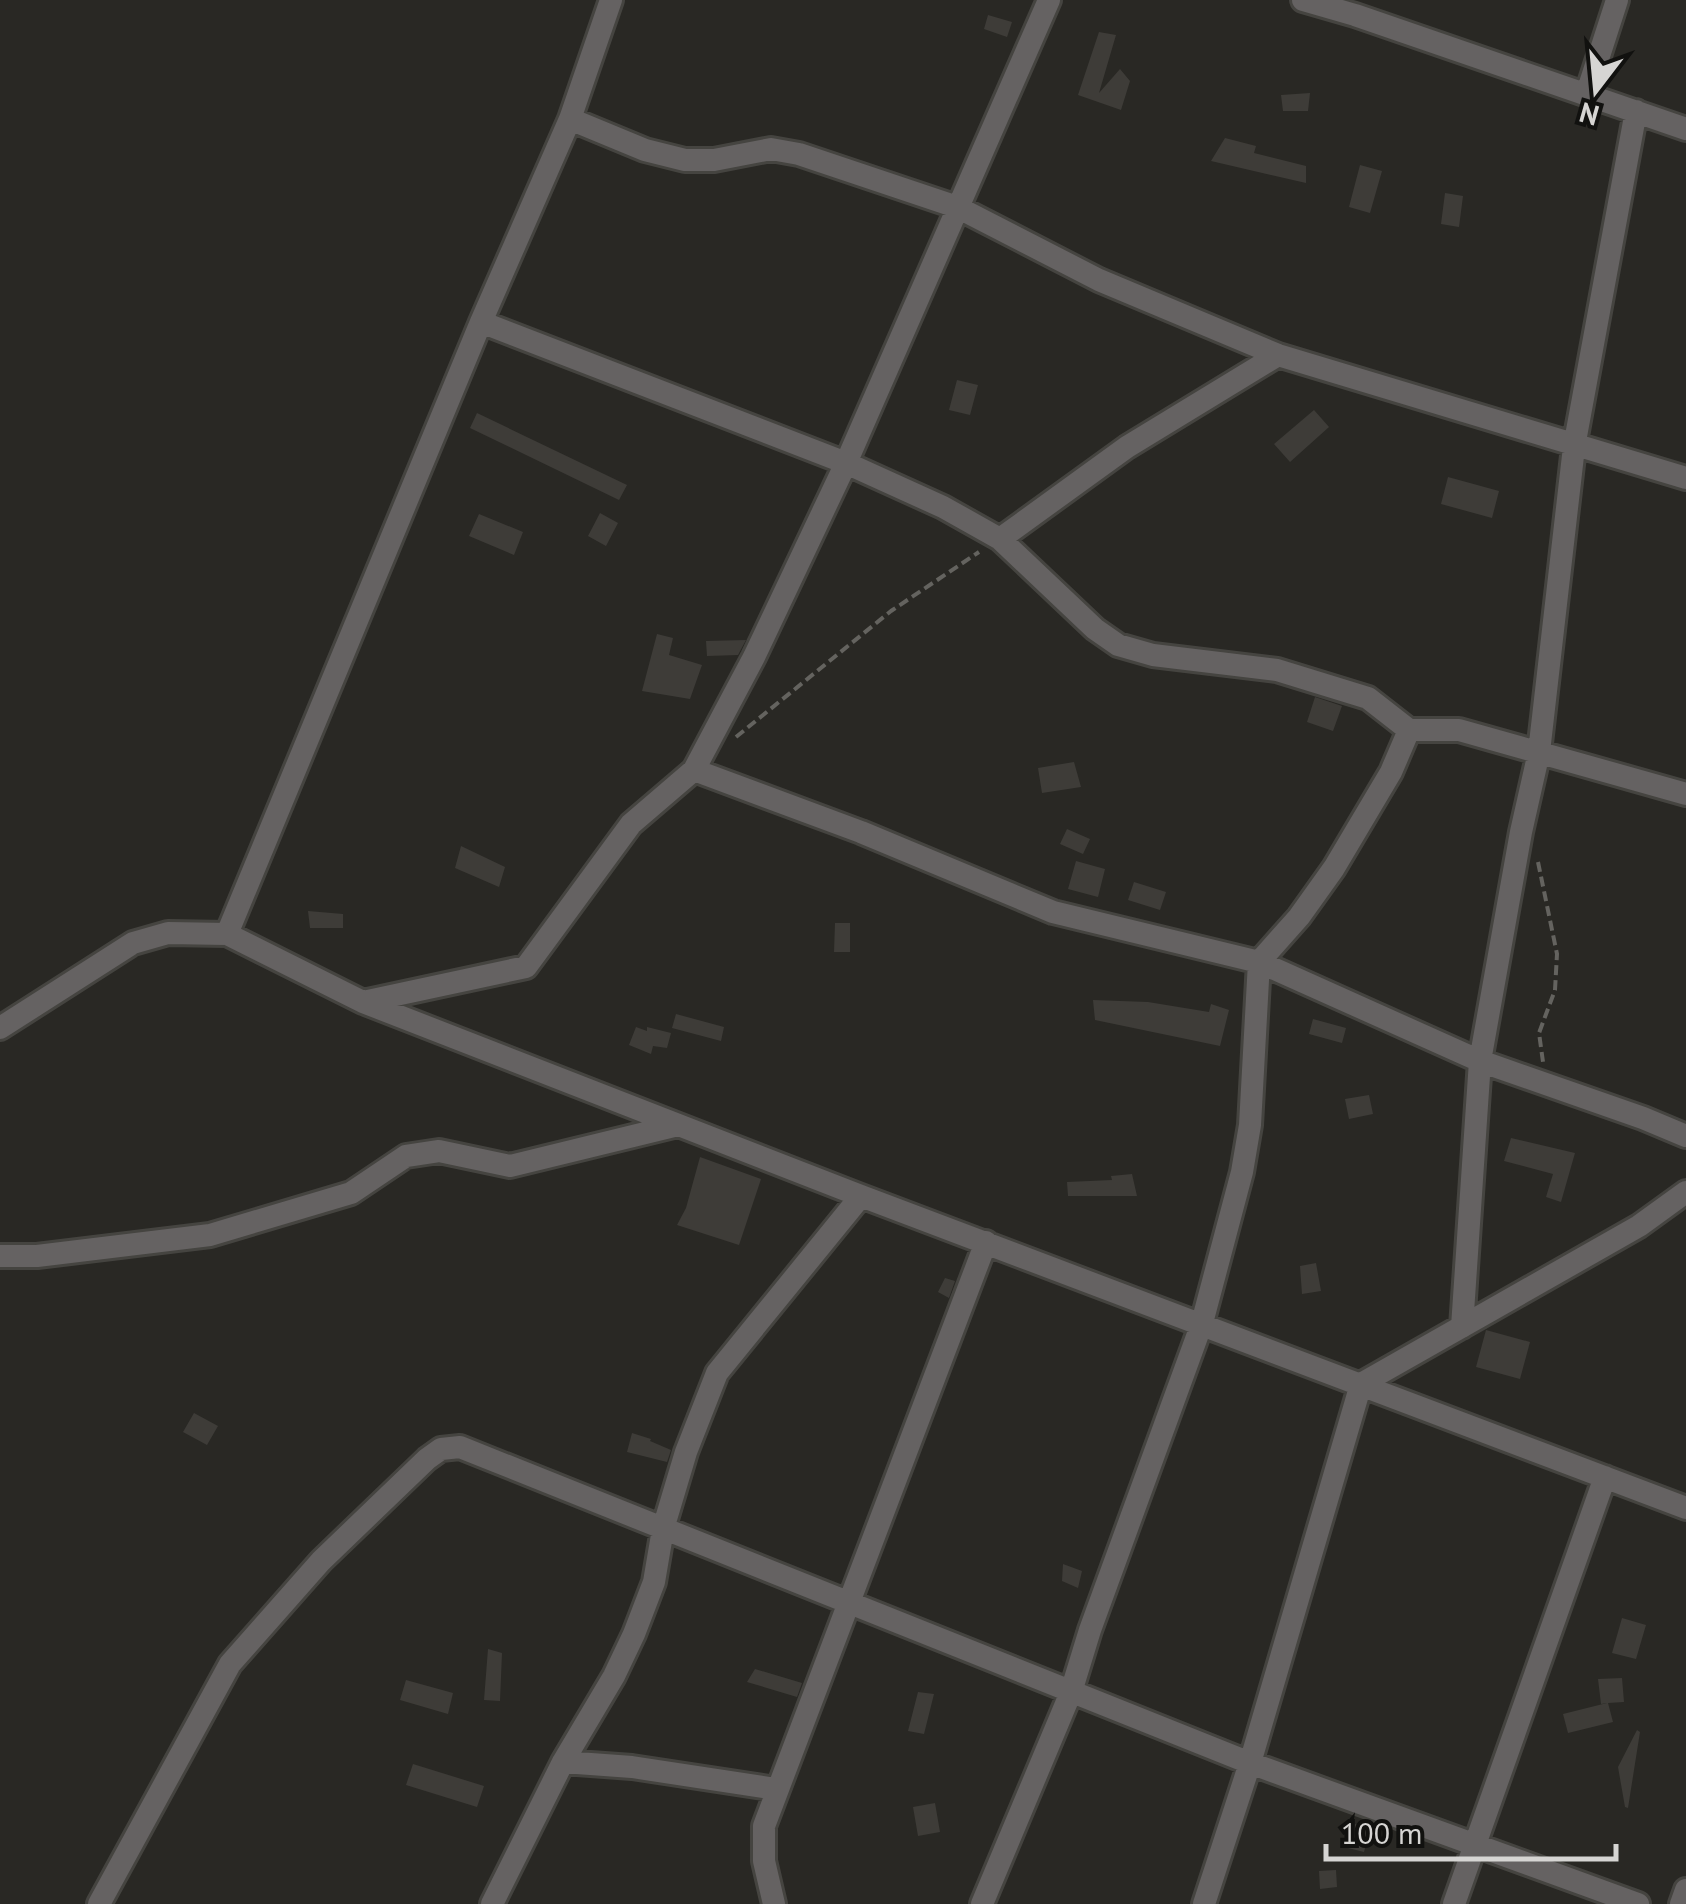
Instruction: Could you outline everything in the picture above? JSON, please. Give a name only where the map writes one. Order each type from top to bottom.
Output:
[{"type":"street","points":[[228,934],[570,119],[611,0]]},
{"type":"street","points":[[364,1002],[526,967],[631,824],[694,770],[754,657],[846,463],[1049,0]]},
{"type":"street","points":[[1303,0],[1356,14],[1686,129]]},
{"type":"street","points":[[1587,94],[1617,0]]},
{"type":"street","points":[[1462,1327],[1480,1061],[1520,832],[1539,752],[1574,447],[1636,111]]},
{"type":"street","points":[[570,119],[646,150],[685,160],[714,160],[771,149],[799,154],[957,208],[1099,280],[1278,355],[1686,478]]},
{"type":"street","points":[[482,322],[846,463],[943,507],[1000,539],[1095,629],[1118,645],[1153,656],[1277,670],[1368,698],[1409,730],[1459,730],[1686,794]]},
{"type":"street","points":[[1000,539],[1127,447],[1278,355]]},
{"type":"street","points":[[982,1904],[1071,1692],[1202,1323],[1242,1172],[1250,1125],[1259,962],[1300,917],[1334,868],[1391,772],[1409,730]]},
{"type":"street","points":[[694,770],[861,832],[1053,912],[1259,962],[1480,1061],[1686,1136]]},
{"type":"street","points":[[0,1028],[133,943],[168,933],[228,934],[364,1002],[861,1196],[1686,1508]]},
{"type":"street","points":[[0,1256],[37,1256],[210,1236],[351,1194],[406,1156],[439,1151],[510,1166],[678,1125]]},
{"type":"street","points":[[1204,1904],[1361,1384],[1639,1226],[1686,1192]]},
{"type":"street","points":[[492,1904],[634,1634],[654,1582],[663,1529],[686,1452],[716,1372],[861,1196]]},
{"type":"street","points":[[774,1904],[762,1841],[764,1826],[986,1242]]},
{"type":"street","points":[[100,1904],[230,1664],[322,1561],[427,1459],[441,1450],[460,1447],[1250,1762],[1638,1904]]},
{"type":"street","points":[[1454,1904],[1605,1477]]},
{"type":"street","points":[[564,1762],[648,1769],[776,1789]]},
{"type":"street","points":[[1681,1904],[1686,1890]]},
{"type":"path","points":[[735,738],[891,611],[1000,539]]},
{"type":"path","points":[[1536,848],[1557,954],[1555,990],[1539,1032],[1543,1063]]},
{"type":"building","points":[[988,15],[1012,22],[1007,37],[984,29]]},
{"type":"building","points":[[1099,32],[1116,35],[1099,93],[1120,69],[1130,81],[1121,110],[1078,95]]},
{"type":"building","points":[[1310,93],[1308,111],[1283,111],[1281,95]]},
{"type":"building","points":[[1225,138],[1256,146],[1254,153],[1306,166],[1306,183],[1211,161]]},
{"type":"building","points":[[1360,165],[1382,171],[1370,213],[1349,207]]},
{"type":"building","points":[[1445,193],[1463,196],[1459,227],[1441,224]]},
{"type":"building","points":[[957,380],[978,385],[970,415],[949,410]]},
{"type":"building","points":[[1314,410],[1329,427],[1290,462],[1274,444]]},
{"type":"building","points":[[477,413],[627,485],[619,500],[470,428]]},
{"type":"building","points":[[1448,477],[1499,491],[1492,518],[1441,504]]},
{"type":"building","points":[[600,513],[618,523],[606,546],[588,536]]},
{"type":"building","points":[[479,514],[523,532],[514,555],[469,536]]},
{"type":"building","points":[[657,634],[673,638],[669,655],[702,665],[690,699],[642,691]]},
{"type":"building","points":[[746,640],[738,655],[707,656],[706,641]]},
{"type":"building","points":[[1315,697],[1342,706],[1333,731],[1307,722]]},
{"type":"building","points":[[1074,762],[1081,787],[1042,793],[1038,768]]},
{"type":"building","points":[[1067,829],[1090,839],[1083,854],[1060,844]]},
{"type":"building","points":[[461,846],[505,867],[499,887],[455,868]]},
{"type":"building","points":[[1076,861],[1105,869],[1098,897],[1068,889]]},
{"type":"building","points":[[1134,882],[1166,892],[1160,910],[1128,900]]},
{"type":"building","points":[[308,911],[343,914],[343,928],[310,928]]},
{"type":"building","points":[[835,923],[850,923],[850,952],[834,952]]},
{"type":"building","points":[[1093,1000],[1148,1002],[1209,1012],[1211,1004],[1229,1010],[1220,1046],[1095,1020]]},
{"type":"building","points":[[676,1014],[724,1027],[721,1041],[672,1028]]},
{"type":"building","points":[[1313,1019],[1346,1028],[1342,1043],[1309,1034]]},
{"type":"building","points":[[636,1027],[671,1033],[667,1048],[653,1046],[651,1054],[629,1045]]},
{"type":"building","points":[[1369,1095],[1373,1114],[1349,1119],[1345,1099]]},
{"type":"building","points":[[1511,1138],[1575,1153],[1561,1202],[1546,1197],[1553,1174],[1504,1161]]},
{"type":"building","points":[[700,1157],[761,1179],[739,1245],[677,1225],[686,1208]]},
{"type":"building","points":[[1132,1174],[1137,1196],[1068,1196],[1067,1182],[1112,1180],[1111,1176]]},
{"type":"building","points":[[1316,1263],[1321,1291],[1302,1294],[1300,1266]]},
{"type":"building","points":[[945,1278],[955,1281],[949,1298],[938,1292]]},
{"type":"building","points":[[1486,1330],[1530,1342],[1520,1379],[1476,1367]]},
{"type":"building","points":[[194,1413],[218,1426],[207,1445],[183,1432]]},
{"type":"building","points":[[632,1433],[671,1450],[667,1462],[627,1452]]},
{"type":"building","points":[[1063,1564],[1082,1571],[1078,1588],[1062,1581]]},
{"type":"building","points":[[1622,1618],[1646,1625],[1636,1659],[1612,1653]]},
{"type":"building","points":[[488,1649],[502,1653],[500,1701],[484,1700]]},
{"type":"building","points":[[755,1669],[802,1683],[797,1697],[747,1682]]},
{"type":"building","points":[[1622,1678],[1624,1702],[1608,1703],[1613,1722],[1568,1733],[1563,1714],[1607,1703],[1601,1704],[1598,1679]]},
{"type":"building","points":[[406,1680],[453,1693],[448,1714],[400,1700]]},
{"type":"building","points":[[918,1692],[934,1694],[924,1734],[908,1731]]},
{"type":"building","points":[[1637,1730],[1640,1732],[1628,1808],[1618,1767]]},
{"type":"building","points":[[413,1764],[484,1786],[477,1807],[406,1785]]},
{"type":"building","points":[[935,1803],[940,1832],[918,1836],[913,1807]]},
{"type":"building","points":[[1355,1824],[1370,1828],[1364,1852],[1348,1848]]},
{"type":"building","points":[[1336,1870],[1337,1887],[1320,1889],[1319,1871]]}]
